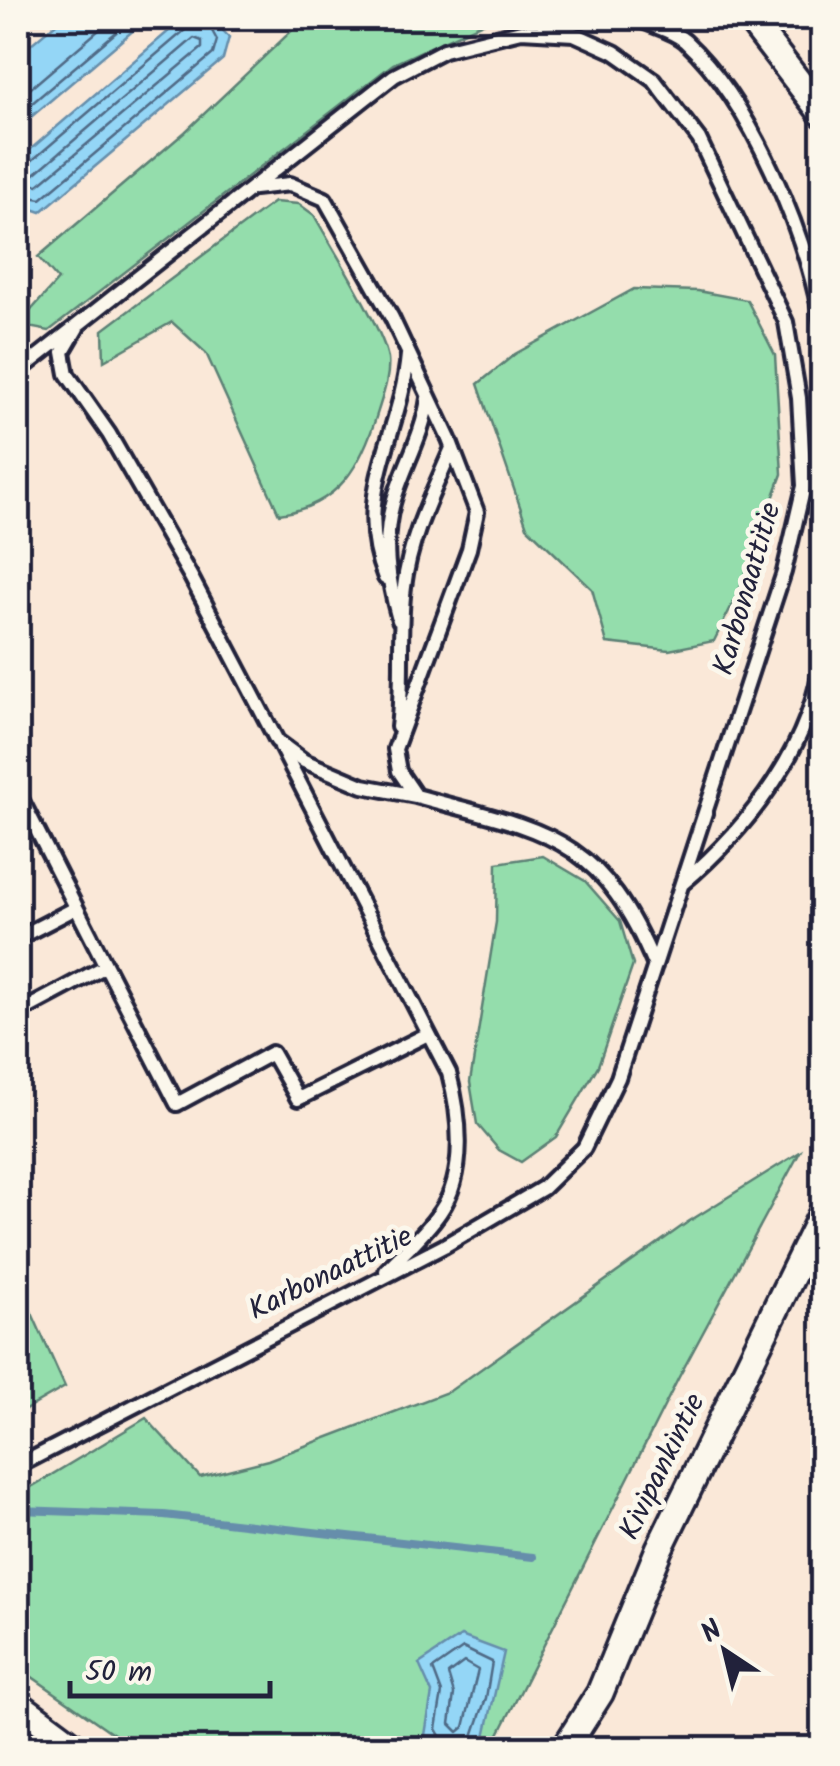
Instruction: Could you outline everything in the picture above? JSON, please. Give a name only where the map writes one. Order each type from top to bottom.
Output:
[{"type":"street","points":[[749,18],[822,113]]},
{"type":"street","name":"Kivipankintie","points":[[565,1748],[600,1692],[659,1549],[822,1214]]},
{"type":"street","points":[[18,1704],[78,1748]]},
{"type":"lane","points":[[637,18],[683,40],[735,104],[772,171],[822,323]]},
{"type":"lane","name":"Karbonaattitie","points":[[18,372],[394,76],[444,50],[522,30],[574,34],[614,52],[654,80],[699,138],[786,322],[799,398],[804,486],[784,572],[655,966],[612,1091],[584,1148],[543,1188],[379,1279],[18,1466]]},
{"type":"lane","points":[[251,188],[290,184],[325,199],[408,352],[477,512],[470,548],[395,749]]},
{"type":"lane","points":[[81,322],[63,352],[67,374],[109,434],[182,561],[449,1073],[456,1100],[456,1168],[442,1210],[379,1279]]},
{"type":"lane","points":[[403,637],[375,552],[372,496],[405,386],[408,352]]},
{"type":"lane","points":[[390,589],[386,543],[393,503],[425,421],[428,395]]},
{"type":"lane","points":[[416,796],[399,771],[395,749],[404,589],[412,540],[452,448]]},
{"type":"lane","points":[[682,884],[716,855],[749,815],[805,730],[822,654]]},
{"type":"lane","points":[[278,740],[304,760],[362,786],[416,796],[518,824],[575,850],[633,914],[655,966]]},
{"type":"lane","points":[[18,793],[176,1104],[272,1053],[298,1099],[428,1034]]},
{"type":"lane","points":[[18,938],[76,908]]},
{"type":"lane","points":[[23,1010],[106,966]]},
{"type":"green space","points":[[305,18],[518,18],[489,20],[393,64],[49,331],[18,325],[58,280],[38,257],[185,132]]},
{"type":"green space","points":[[274,202],[299,204],[314,215],[356,288],[388,359],[386,385],[356,465],[333,492],[318,502],[279,514],[206,353],[172,322],[104,361],[103,330]]},
{"type":"green space","points":[[634,289],[698,291],[747,300],[775,355],[782,474],[739,591],[714,641],[669,650],[607,643],[592,589],[527,527],[478,384],[515,354]]},
{"type":"green space","points":[[543,856],[585,881],[620,921],[633,965],[598,1066],[556,1137],[521,1162],[499,1150],[477,1124],[470,1082],[496,922],[497,863]]},
{"type":"green space","points":[[800,1152],[679,1377],[492,1748],[134,1748],[18,1667],[18,1495],[146,1418],[200,1477],[268,1460],[450,1391],[688,1222]]},
{"type":"green space","points":[[18,1282],[65,1387],[18,1414]]},
{"type":"water","points":[[62,18],[148,18],[18,128],[18,55]]},
{"type":"water","points":[[184,18],[211,18],[229,37],[223,59],[41,212],[18,204],[18,160]]},
{"type":"water","points":[[461,1636],[504,1652],[484,1741],[475,1748],[442,1748],[425,1735],[432,1693],[419,1664]]},
{"type":"waterway","points":[[18,1510],[164,1515],[533,1557]]}]
